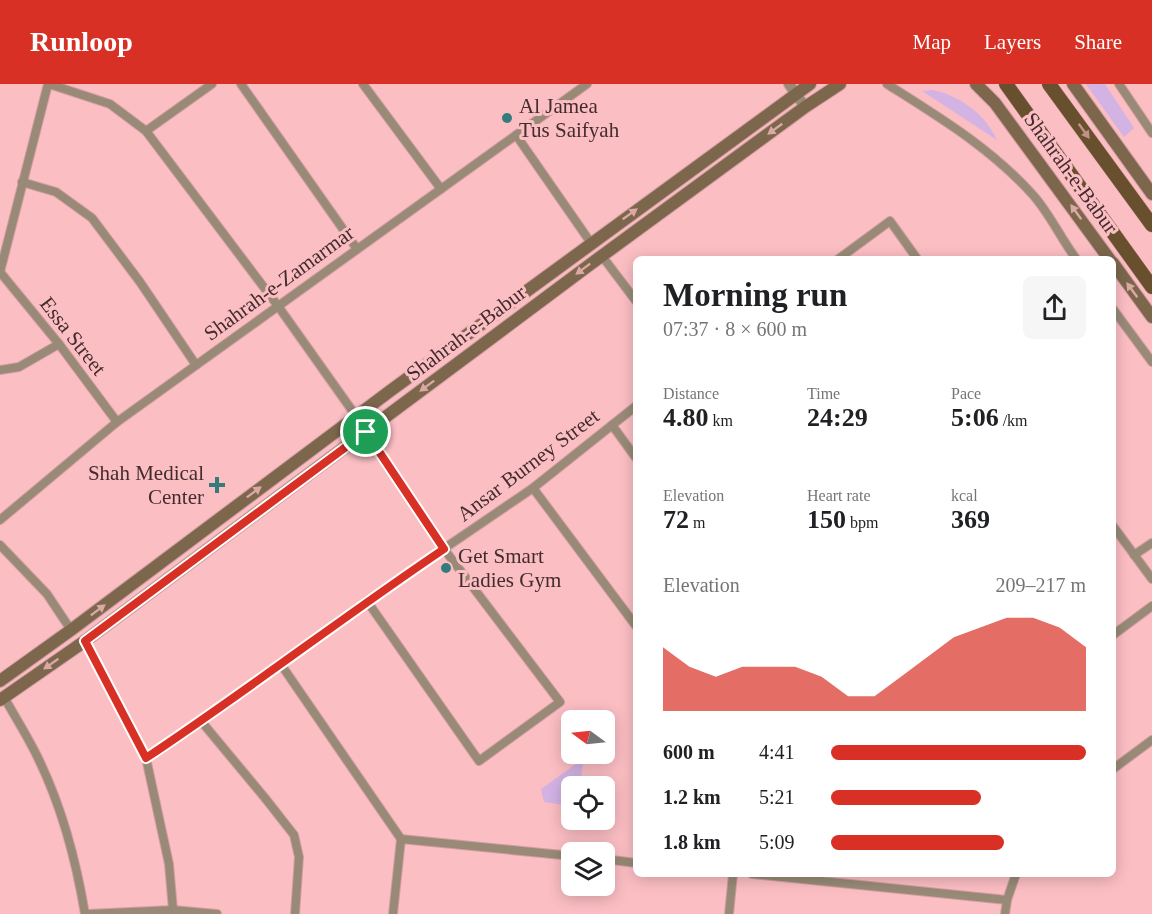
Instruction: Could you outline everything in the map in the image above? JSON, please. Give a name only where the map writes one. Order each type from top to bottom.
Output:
[{"type":"main road","name":"Shahrah-e-Babur","points":[[0,681],[591,243],[792,89],[810,84]]},
{"type":"main road","name":"Shahrah-e-Babur","points":[[2,698],[85,641],[602,256],[805,107],[840,84]]},
{"type":"main road","name":"Shahrah-e-Babur","points":[[976,84],[995,103],[1107,256]]},
{"type":"main road","points":[[1006,84],[1152,287]]},
{"type":"main road","points":[[1049,84],[1152,225]]},
{"type":"main road","points":[[1073,84],[1152,194]]},
{"type":"main road","name":"Shahrah-e-Babur","points":[[1116,268],[1152,317]]},
{"type":"main road","points":[[390,391],[400,406]]},
{"type":"street","points":[[0,272],[48,84],[111,104],[146,130],[278,306],[356,416]]},
{"type":"street","points":[[146,130],[212,84]]},
{"type":"street","points":[[241,84],[357,249]]},
{"type":"street","points":[[363,84],[441,189]]},
{"type":"street","name":"Shahrah-e-Zamarmar","points":[[0,519],[117,422],[587,84]]},
{"type":"street","points":[[887,84],[968,136],[996,159],[1034,196],[1074,256]]},
{"type":"street","points":[[1119,84],[1152,133]]},
{"type":"street","points":[[792,89],[805,107]]},
{"type":"street","points":[[516,135],[591,243]]},
{"type":"street","points":[[22,182],[56,192],[92,219],[140,282],[196,365]]},
{"type":"street","points":[[842,256],[890,221],[915,256]]},
{"type":"street","points":[[602,256],[633,297]]},
{"type":"street","name":"Essa Street","points":[[0,272],[59,344],[117,422]]},
{"type":"street","points":[[1116,313],[1152,362]]},
{"type":"street","points":[[0,370],[19,367],[59,344]]},
{"type":"street","name":"Ansar Burney Street","points":[[146,758],[532,488],[633,408]]},
{"type":"street","points":[[612,425],[633,454]]},
{"type":"street","points":[[366,432],[444,549],[560,702],[479,761],[367,602]]},
{"type":"street","points":[[532,488],[633,622]]},
{"type":"street","points":[[1116,530],[1152,579]]},
{"type":"street","points":[[1134,555],[1152,543]]},
{"type":"street","points":[[0,545],[47,594],[71,630]]},
{"type":"street","points":[[1116,633],[1152,606]]},
{"type":"street","points":[[85,641],[146,758],[169,864],[173,910]]},
{"type":"street","points":[[280,663],[401,838],[393,914]]},
{"type":"street","points":[[2,698],[38,759],[65,825],[86,914],[173,910],[217,914]]},
{"type":"street","points":[[201,721],[294,835],[300,857],[295,914]]},
{"type":"street","points":[[1116,767],[1152,740]]},
{"type":"street","points":[[401,838],[561,855]]},
{"type":"street","points":[[615,860],[633,863]]},
{"type":"street","points":[[729,914],[733,877]]},
{"type":"street","points":[[782,877],[1008,900]]},
{"type":"street","points":[[1005,914],[1015,877]]},
{"type":"shaded area","points":[[1086,84],[1105,84],[1134,128],[1124,137]]},
{"type":"shaded area","points":[[933,90],[953,97],[979,114],[997,140],[922,91]]},
{"type":"shaded area","points":[[576,764],[583,764],[581,776],[561,776],[561,805],[544,802],[541,789]]},
{"type":"place","name":"Al Jamea Tus Saifyah","points":[[507,118]]},
{"type":"place","name":"Shah Medical Center","points":[[217,485]]},
{"type":"place","name":"Get Smart Ladies Gym","points":[[446,568]]},
{"type":"route","points":[[366,432],[444,549],[146,758],[85,641],[366,432]]}]
